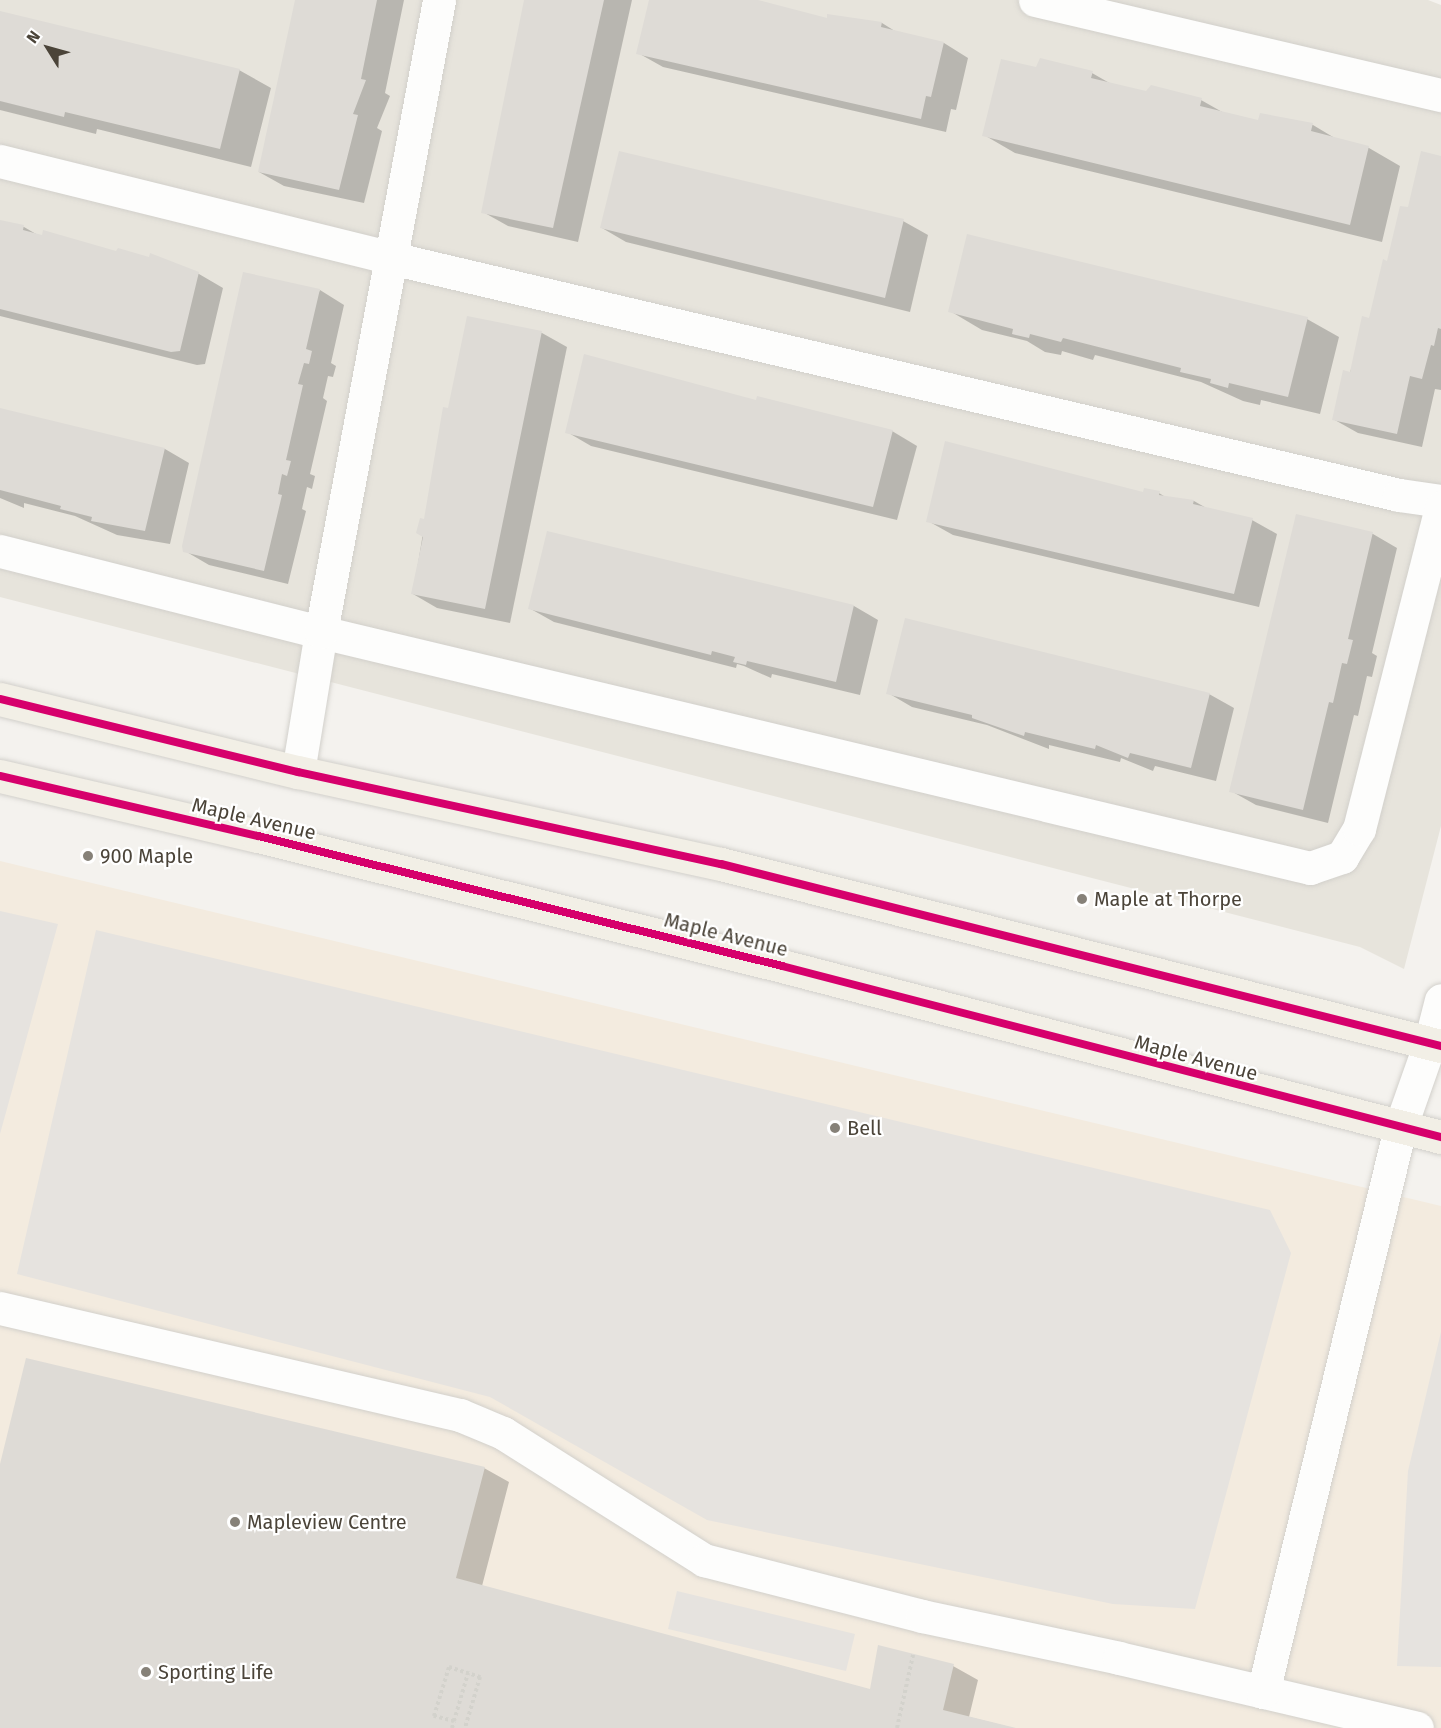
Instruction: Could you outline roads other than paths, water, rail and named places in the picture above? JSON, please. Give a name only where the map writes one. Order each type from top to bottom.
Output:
[{"type":"main road","points":[[0,699],[298,772],[721,864],[1436,1045]]},
{"type":"main road","name":"Maple Avenue","points":[[0,776],[258,836],[782,966],[1441,1137]]},
{"type":"street","points":[[298,772],[321,632],[439,0]]},
{"type":"street","points":[[1035,0],[1441,95]]},
{"type":"street","points":[[0,161],[391,258],[1399,495],[1441,501]]},
{"type":"street","points":[[0,551],[321,632],[1310,868],[1342,857],[1359,829],[1441,507]]},
{"type":"street","points":[[1263,1692],[1400,1128],[1436,1045],[1441,1000]]},
{"type":"street","points":[[0,1308],[460,1415],[503,1433],[704,1560],[922,1616],[1417,1728]]},
{"type":"place","name":"900 Maple","points":[[88,856]]},
{"type":"place","name":"Maple at Thorpe","points":[[1082,899]]},
{"type":"place","name":"Bell","points":[[835,1128]]},
{"type":"place","name":"Mapleview Centre","points":[[235,1522]]},
{"type":"place","name":"Sporting Life","points":[[146,1672]]}]
